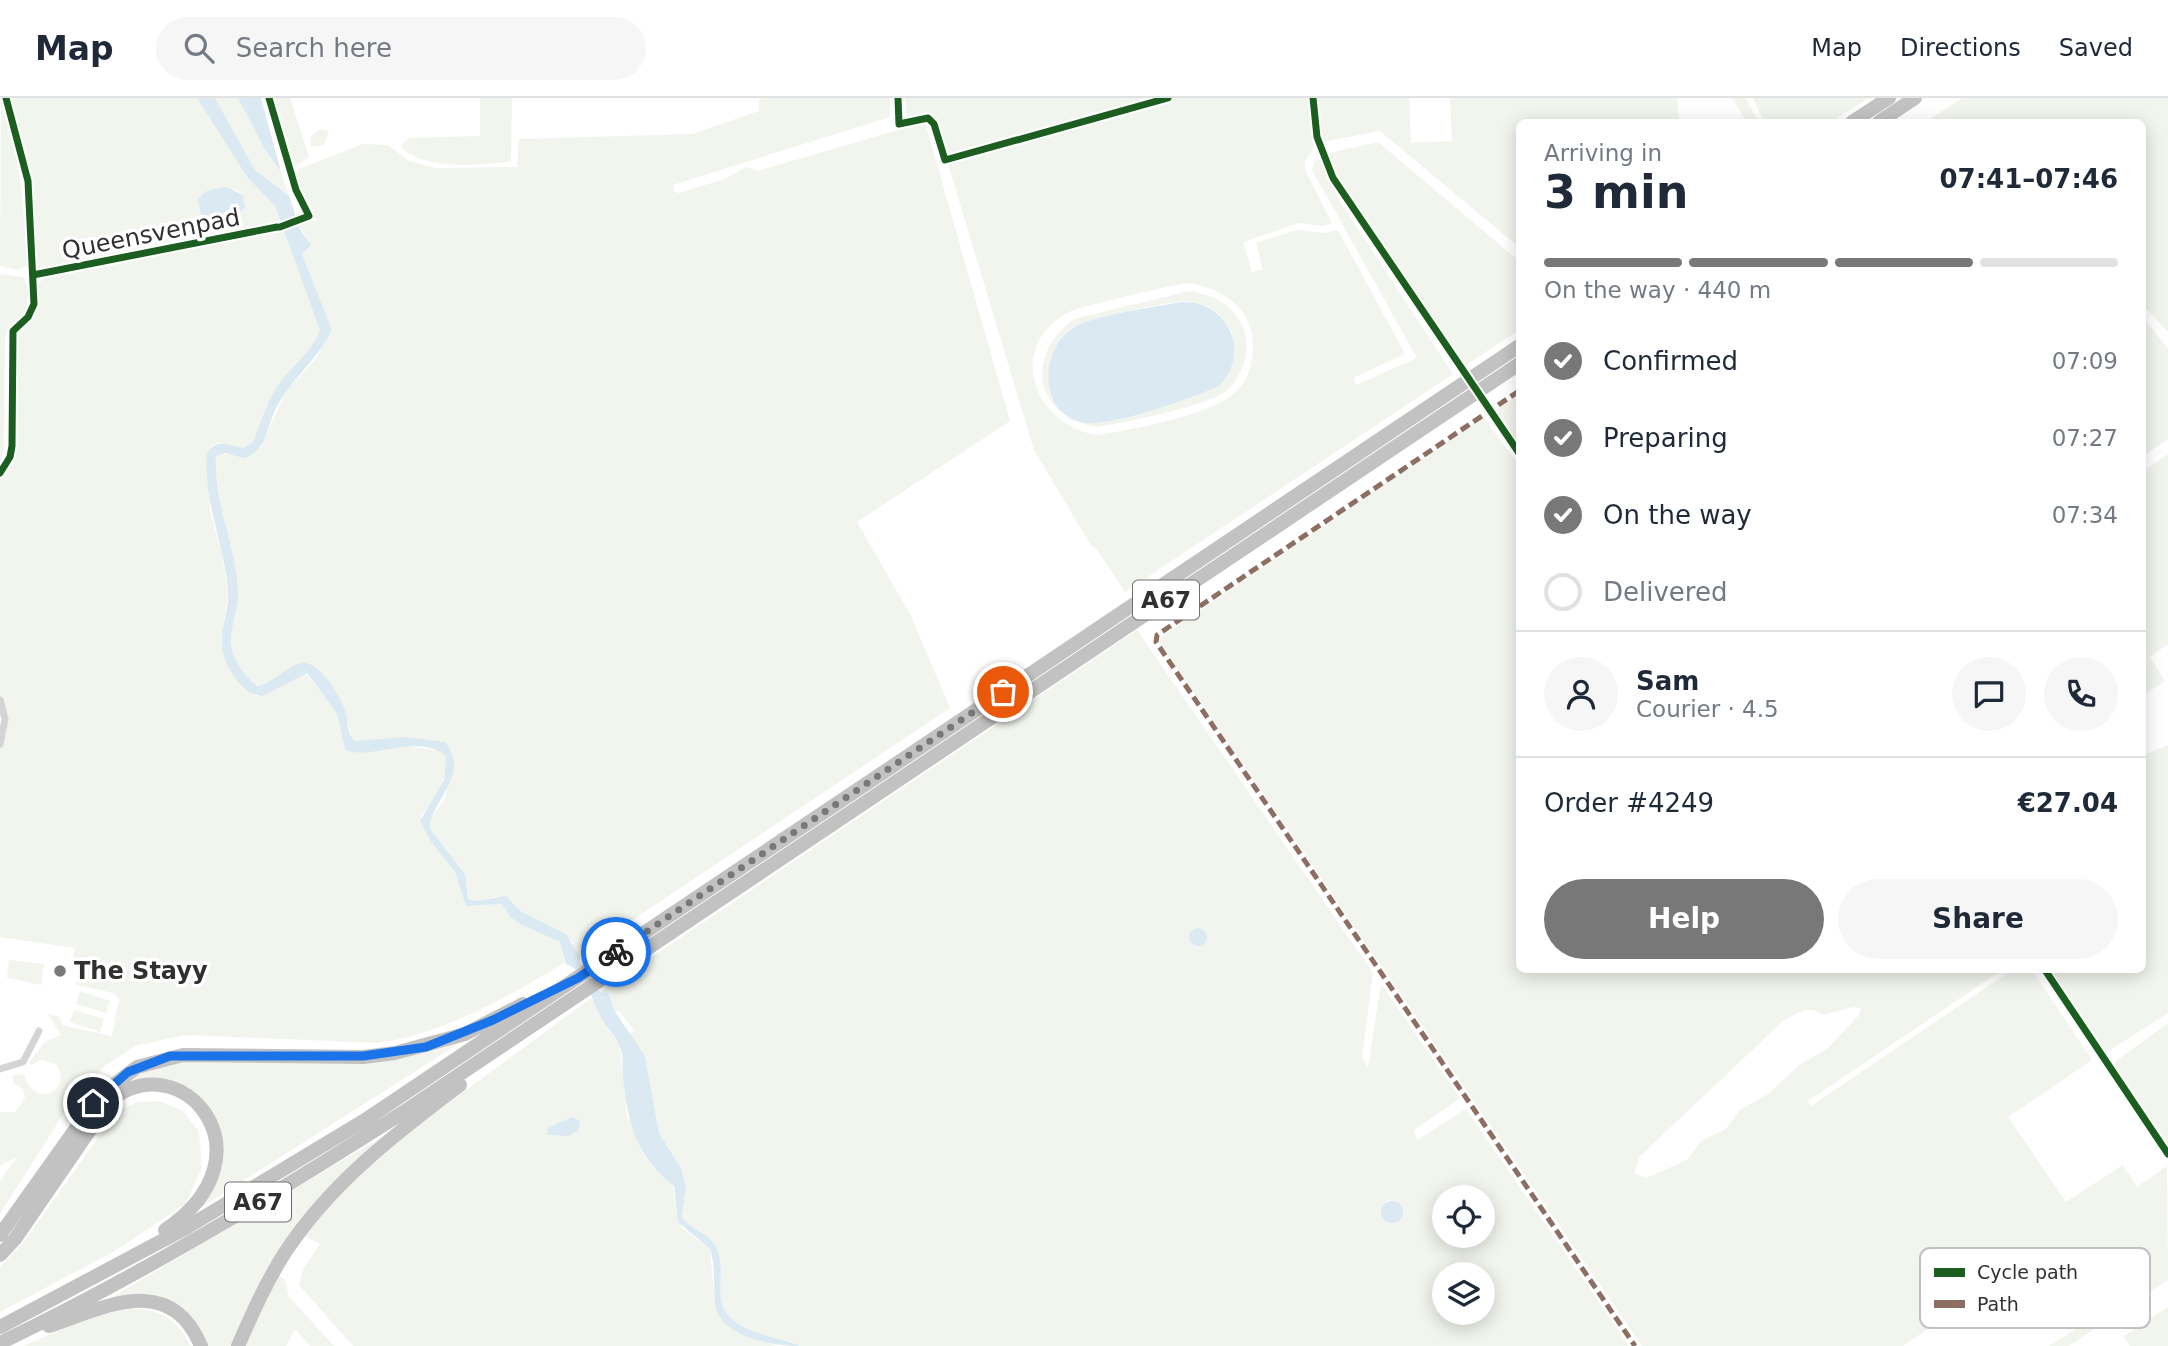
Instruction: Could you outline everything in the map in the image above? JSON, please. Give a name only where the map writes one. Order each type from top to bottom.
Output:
[{"type":"highway","points":[[1857,119],[1889,98]]},
{"type":"highway","points":[[1884,119],[1915,98]]},
{"type":"highway","name":"A67","points":[[1,1337],[190,1242],[299,1179],[502,1046],[587,980],[1516,348]]},
{"type":"highway","name":"A67","points":[[1,1337],[365,1121],[587,980],[1516,366]]},
{"type":"highway","name":"A67","points":[[0,1235],[99,1096],[137,1067],[183,1055],[363,1056],[410,1050],[464,1034],[587,980]]},
{"type":"highway","name":"A67","points":[[238,1346],[285,1253],[324,1202],[372,1153],[478,1071],[502,1046]]},
{"type":"highway","name":"A67","points":[[0,1255],[15,1239],[109,1102],[135,1088],[167,1087],[195,1101],[212,1124],[217,1150],[212,1178],[199,1203],[186,1216],[113,1269]]},
{"type":"highway","points":[[1,1337],[104,1306],[137,1300],[158,1303],[178,1314],[194,1331],[201,1346]]},
{"type":"street","points":[[898,98],[899,124],[928,118],[934,124],[945,160]]},
{"type":"street","points":[[1314,98],[1320,150],[1347,201],[1516,449]]},
{"type":"street","points":[[0,700],[5,719],[1,742]]},
{"type":"street","points":[[2047,973],[2168,1154]]},
{"type":"street","points":[[0,1069],[23,1062],[39,1031]]},
{"type":"shaded area","points":[[1,98],[13,141],[23,201],[27,265],[17,270],[0,266]]},
{"type":"shaded area","points":[[9,98],[197,98],[247,177],[275,206],[280,220],[209,239],[39,270],[35,264],[31,183]],"holes":[[[233,189],[243,195],[209,218]]]},
{"type":"shaded area","points":[[197,98],[215,98],[255,170],[289,196],[301,231],[311,245],[302,254],[332,330],[283,396],[258,449],[244,458],[225,453],[216,456],[218,491],[237,577],[238,601],[231,645],[237,662],[246,676],[258,686],[302,663],[315,667],[339,697],[345,710],[350,735],[355,741],[404,737],[445,742],[452,755],[454,767],[431,820],[431,830],[465,874],[468,899],[475,901],[506,896],[522,912],[566,934],[580,957],[579,962],[600,992],[608,993],[616,1013],[645,1056],[659,1133],[681,1168],[686,1186],[682,1217],[690,1226],[710,1239],[717,1249],[724,1309],[731,1318],[753,1331],[801,1346],[749,1338],[726,1324],[719,1315],[715,1303],[714,1269],[710,1249],[678,1222],[674,1186],[661,1175],[642,1151],[631,1125],[620,1047],[600,1016],[583,979],[573,967],[566,964],[560,942],[520,924],[510,917],[502,904],[466,906],[455,872],[432,843],[420,821],[444,780],[446,757],[441,752],[416,746],[367,752],[345,750],[337,714],[307,673],[263,696],[244,688],[230,669],[222,648],[228,592],[208,489],[207,454],[218,444],[243,448],[253,442],[277,387],[306,353],[320,330],[275,206],[247,177]]},
{"type":"shaded area","points":[[215,98],[238,98],[264,148],[281,172],[289,196],[255,170]]},
{"type":"shaded area","points":[[238,98],[261,98],[281,172],[264,148]]},
{"type":"shaded area","points":[[271,98],[290,98],[309,157],[294,167]]},
{"type":"shaded area","points":[[480,98],[512,98],[511,161],[454,165],[425,160],[402,148],[401,145],[409,138],[480,136]]},
{"type":"shaded area","points":[[890,98],[890,117],[673,185],[674,191],[678,193],[725,179],[746,167],[758,171],[925,122],[1010,421],[857,522],[910,614],[950,708],[577,957],[572,941],[522,912],[510,899],[468,899],[465,874],[431,830],[430,824],[446,795],[450,749],[387,738],[361,742],[352,740],[344,707],[310,663],[260,686],[244,673],[232,646],[237,590],[217,490],[216,456],[219,453],[232,455],[261,448],[285,392],[315,360],[332,331],[302,254],[311,245],[299,225],[317,220],[295,181],[299,169],[363,144],[388,145],[409,161],[436,168],[517,167],[519,139],[692,134],[759,111],[759,99]]},
{"type":"shaded area","points":[[905,98],[1162,98],[1163,101],[1172,98],[1307,98],[1314,148],[1305,161],[1305,170],[1332,223],[1323,226],[1299,223],[1243,242],[1252,272],[1263,269],[1256,243],[1296,230],[1323,233],[1338,230],[1405,354],[1353,378],[1356,385],[1417,358],[1312,170],[1315,161],[1321,159],[1341,203],[1453,374],[1125,592],[1096,548],[1092,547],[1034,450],[933,114],[915,119],[906,117]],"holes":[[[1189,283],[1204,286],[1238,307],[1251,330],[1253,343],[1250,370],[1231,396],[1186,416],[1097,435],[1074,428],[1056,416],[1043,400],[1035,382],[1033,363],[1038,344],[1049,326],[1069,312],[1122,297]]]},
{"type":"shaded area","points":[[1317,98],[1409,98],[1411,143],[1452,141],[1450,98],[1677,98],[1679,119],[1516,119],[1516,244],[1380,131],[1323,142]]},
{"type":"shaded area","points":[[1732,98],[1746,98],[1756,119],[1745,119]]},
{"type":"shaded area","points":[[1753,98],[1869,98],[1836,119],[1763,119]]},
{"type":"shaded area","points":[[1962,98],[2168,98],[2168,332],[2146,308],[2146,119],[1930,119]]},
{"type":"shaded area","points":[[321,129],[329,131],[324,145],[311,147],[311,136]]},
{"type":"shaded area","points":[[1378,142],[1516,258],[1516,332],[1463,367],[1343,190],[1329,159],[1329,153]]},
{"type":"shaded area","points":[[226,187],[243,195],[245,208],[224,218],[201,214],[198,200],[201,196],[210,190]]},
{"type":"shaded area","points":[[285,230],[320,330],[308,354],[288,373],[253,442],[243,448],[218,443],[211,446],[210,511],[222,554],[228,594],[221,641],[231,672],[255,696],[263,696],[306,673],[337,714],[345,750],[406,746],[441,751],[446,757],[446,769],[439,793],[421,816],[432,843],[455,872],[466,906],[502,904],[510,917],[520,924],[560,942],[565,963],[475,1012],[427,1031],[378,1043],[185,1035],[135,1046],[105,1066],[74,1097],[0,1214],[0,1181],[17,1157],[0,1166],[0,1112],[15,1112],[25,1098],[23,1089],[13,1082],[13,1075],[24,1074],[29,1086],[36,1092],[51,1093],[60,1081],[56,1064],[41,1060],[31,1065],[29,1062],[45,1042],[61,1035],[48,1014],[60,1017],[62,1025],[112,1036],[119,999],[114,993],[76,985],[79,967],[72,964],[75,948],[0,937],[0,749],[7,731],[0,699],[0,478],[12,457],[14,337],[34,317],[36,286],[44,278]]},
{"type":"shaded area","points":[[0,274],[24,277],[28,290],[26,313],[8,329],[5,337],[4,448],[0,465]]},
{"type":"shaded area","points":[[1189,291],[1198,293],[1222,303],[1240,321],[1246,338],[1243,365],[1230,387],[1212,399],[1162,414],[1097,427],[1074,420],[1099,423],[1134,416],[1219,386],[1228,375],[1232,332],[1220,315],[1209,307],[1188,301],[1127,311],[1078,325],[1059,340],[1049,368],[1053,398],[1066,415],[1060,411],[1049,397],[1043,382],[1043,366],[1048,350],[1058,334],[1074,319]]},
{"type":"shaded area","points":[[1181,302],[1211,309],[1230,330],[1234,358],[1229,373],[1219,386],[1153,410],[1098,423],[1086,423],[1071,418],[1059,409],[1052,396],[1049,366],[1062,338],[1073,328],[1095,319]]},
{"type":"shaded area","points":[[2146,321],[2168,349],[2168,439],[2146,454]]},
{"type":"shaded area","points":[[1516,396],[1516,443],[1493,411]]},
{"type":"shaded area","points":[[1483,417],[1516,461],[1516,973],[1998,973],[1808,1101],[1811,1106],[2008,973],[2034,973],[2092,1060],[2008,1117],[2066,1202],[2123,1165],[2137,1187],[2167,1166],[2168,1280],[2150,1292],[2150,1248],[1920,1248],[1920,1328],[1929,1328],[1903,1346],[1642,1346],[1159,642],[1159,638]],"holes":[[[1853,1007],[1860,1008],[1859,1015],[1828,1048],[1798,1066],[1771,1092],[1740,1110],[1726,1129],[1701,1141],[1687,1160],[1646,1178],[1634,1174],[1639,1157],[1784,1020],[1808,1010],[1823,1015]]]},
{"type":"shaded area","points":[[2168,454],[2168,644],[2150,657],[2165,681],[2146,693],[2146,469]]},
{"type":"shaded area","points":[[1137,630],[1373,973],[1362,1058],[1368,1067],[1381,984],[1460,1098],[1413,1131],[1418,1140],[1466,1109],[1629,1346],[801,1346],[753,1331],[731,1318],[724,1309],[720,1261],[714,1243],[682,1217],[686,1186],[681,1168],[659,1133],[645,1056],[639,1051],[630,1033],[634,1030],[619,1011],[616,1012],[608,993],[600,992]],"holes":[[[1387,1200],[1395,1201],[1400,1208],[1388,1224],[1383,1214]]]},
{"type":"shaded area","points":[[2168,745],[2168,1013],[2104,1054],[2049,973],[2146,973],[2146,754]]},
{"type":"shaded area","points":[[1198,928],[1204,931],[1207,937],[1204,943],[1198,946],[1192,943],[1189,937],[1192,931]]},
{"type":"shaded area","points":[[9,960],[44,964],[41,985],[7,978]]},
{"type":"shaded area","points":[[80,991],[110,1001],[106,1013],[76,1004]]},
{"type":"shaded area","points":[[593,997],[600,1016],[620,1047],[627,1117],[641,1150],[653,1167],[673,1186],[682,1228],[710,1249],[715,1304],[754,1339],[778,1346],[353,1346],[299,1285],[302,1271],[320,1244],[303,1235],[361,1172],[398,1140]]},
{"type":"shaded area","points":[[74,1010],[104,1019],[100,1032],[70,1022]]},
{"type":"shaded area","points":[[2168,1023],[2168,1146],[2112,1064]]},
{"type":"shaded area","points":[[480,1030],[199,1209],[216,1175],[217,1161],[210,1134],[183,1089],[107,1090],[125,1077],[167,1060],[359,1059]]},
{"type":"shaded area","points":[[160,1101],[183,1111],[199,1132],[202,1168],[185,1204],[115,1251],[0,1312],[0,1267],[22,1244],[116,1113],[137,1102]]},
{"type":"shaded area","points":[[572,1117],[580,1121],[578,1131],[568,1136],[547,1135],[548,1128]]},
{"type":"shaded area","points":[[397,1128],[341,1176],[232,1346],[205,1346],[184,1313],[109,1299]]},
{"type":"shaded area","points":[[1392,1201],[1400,1204],[1403,1212],[1400,1220],[1392,1223],[1384,1220],[1381,1212],[1384,1204]]},
{"type":"shaded area","points":[[278,1275],[285,1280],[289,1297],[334,1346],[310,1346],[295,1329],[286,1346],[244,1346]]},
{"type":"shaded area","points":[[2168,1307],[2168,1346],[2130,1346],[2124,1336],[2136,1328],[2150,1328],[2150,1319]]},
{"type":"shaded area","points":[[128,1308],[149,1310],[166,1317],[179,1328],[190,1346],[23,1346],[89,1318]]},
{"type":"shaded area","points":[[2077,1328],[2096,1328],[2069,1346],[2049,1346]]},
{"type":"marked path","points":[[1516,393],[1157,635],[1156,642],[1635,1346]]},
{"type":"cycle path","points":[[0,473],[10,457],[12,446],[13,331],[28,317],[34,304],[28,181],[6,98]]},
{"type":"cycle path","points":[[269,98],[296,190],[309,216],[280,227]]},
{"type":"cycle path","points":[[898,98],[899,124],[928,118],[934,124],[945,160],[1168,98]]},
{"type":"cycle path","points":[[1313,98],[1317,137],[1333,178],[1516,449]]},
{"type":"cycle path","name":"Queensvenpad","points":[[33,275],[277,227]]},
{"type":"cycle path","points":[[2047,973],[2168,1154]]},
{"type":"way so far","points":[[616,952],[1003,692]]},
{"type":"place","name":"The Stayy","points":[[60,971]]},
{"type":"route","points":[[93,1103],[128,1072],[170,1056],[363,1056],[426,1047],[464,1034],[578,978],[616,952]]}]
